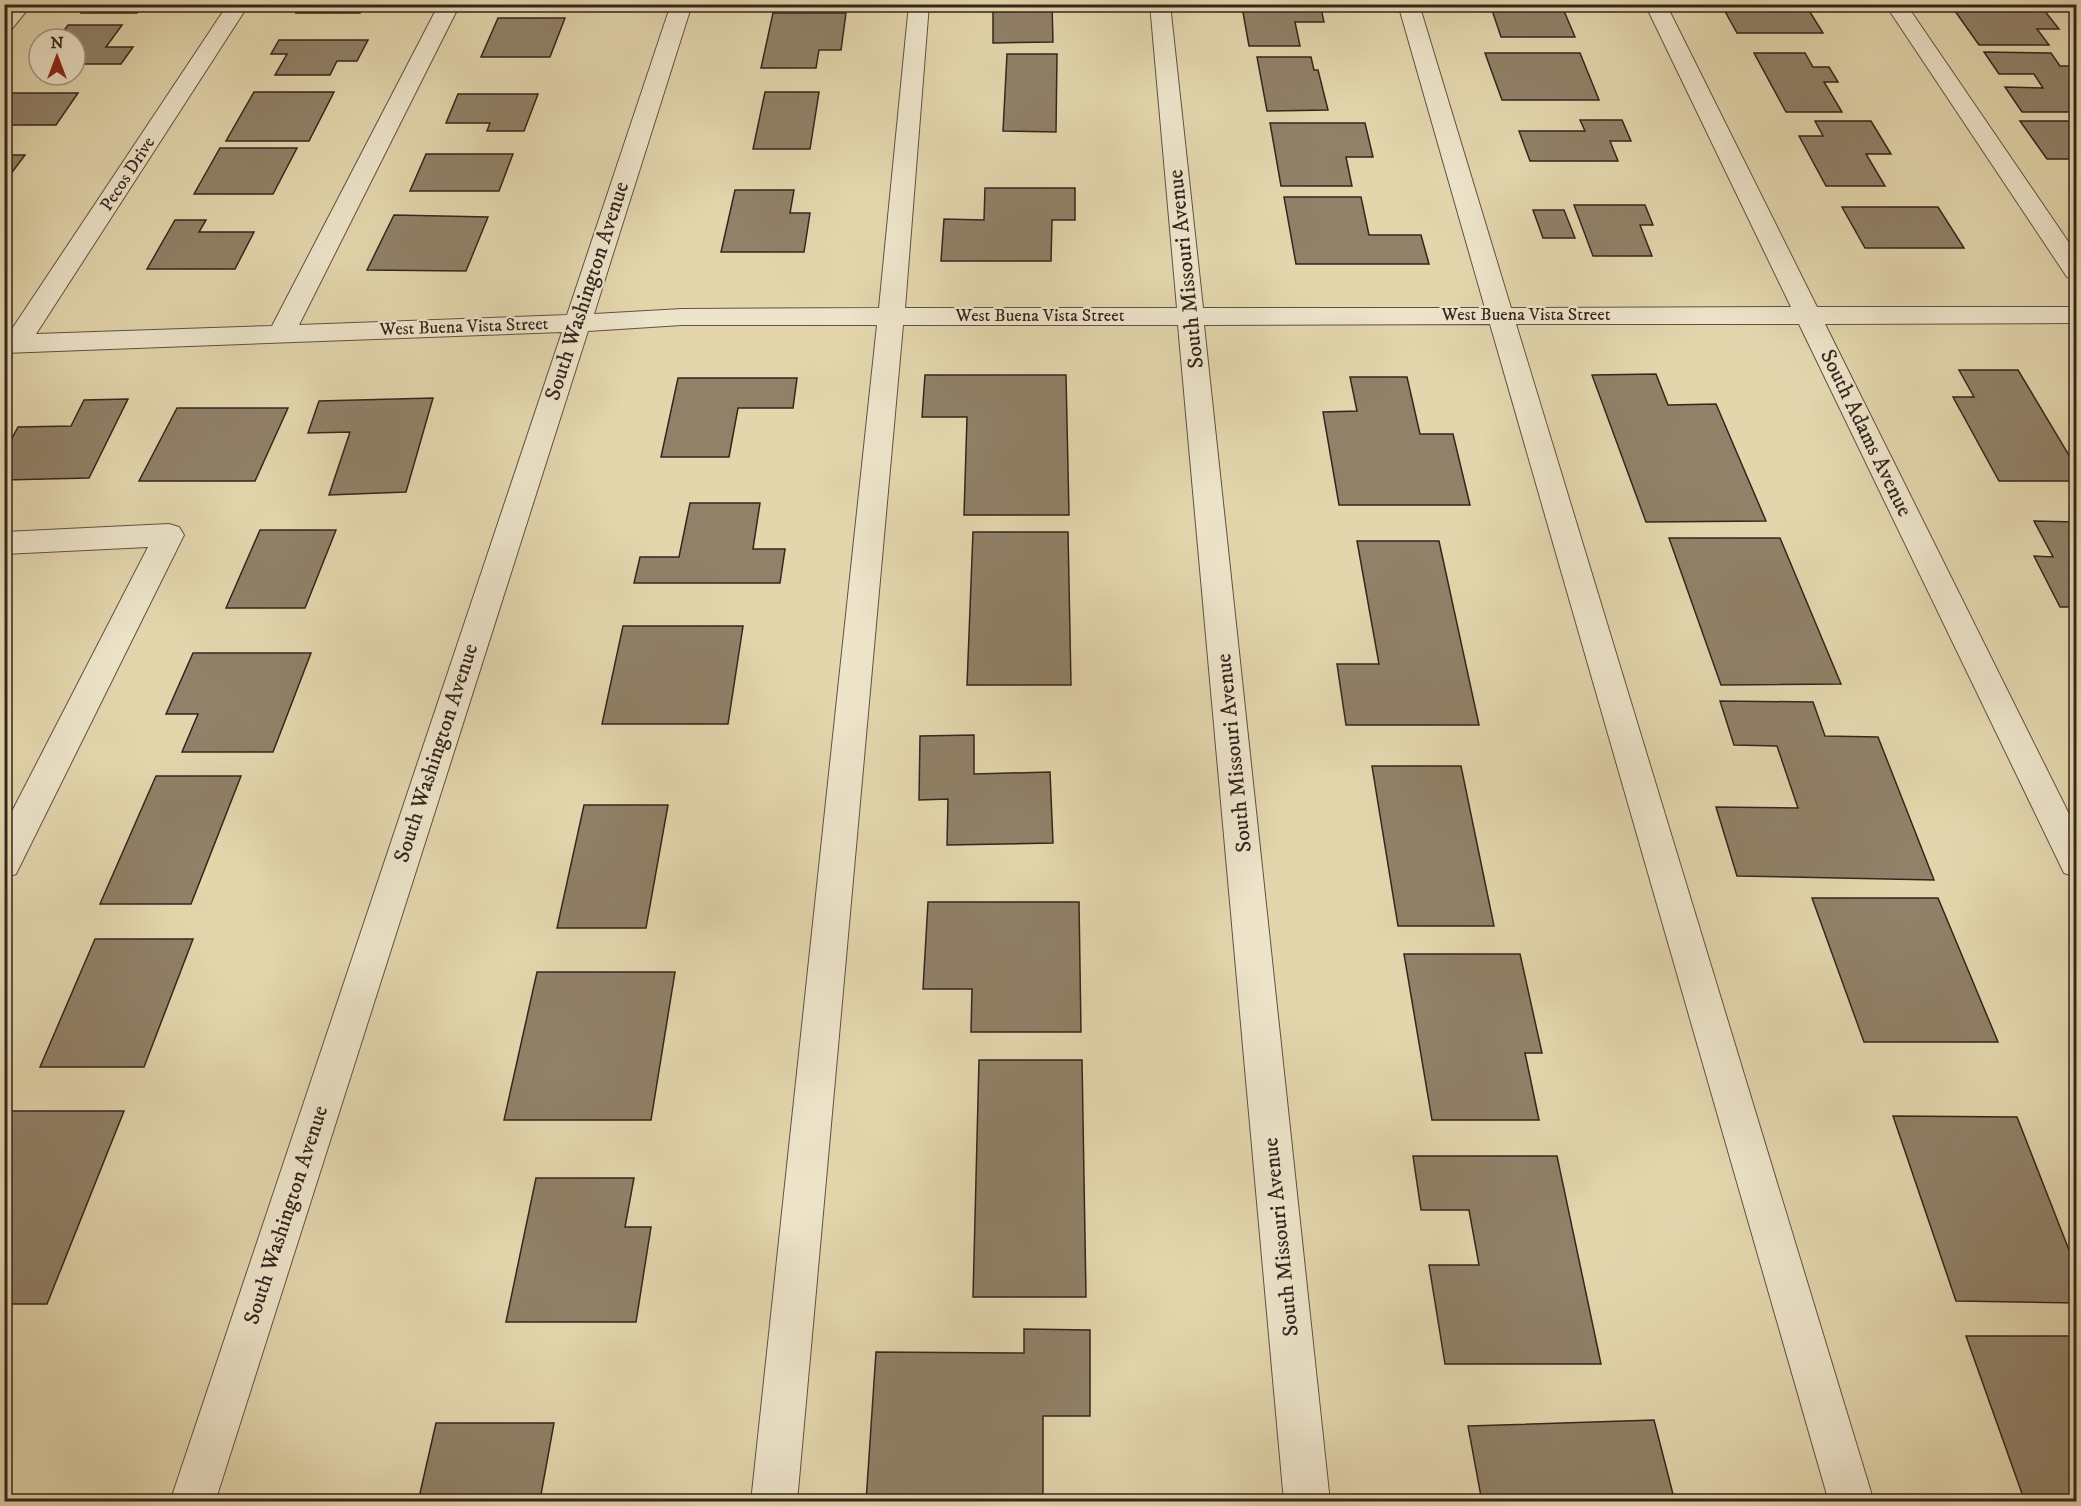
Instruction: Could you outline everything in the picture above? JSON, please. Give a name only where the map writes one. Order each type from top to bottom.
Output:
[{"type":"street","points":[[4,26],[22,4]]},
{"type":"street","name":"Pecos Drive","points":[[10,344],[239,4]]},
{"type":"street","points":[[281,334],[450,4]]},
{"type":"street","name":"South Washington Avenue","points":[[192,1502],[682,4]]},
{"type":"street","points":[[774,1502],[891,316],[919,4]]},
{"type":"street","name":"South Missouri Avenue","points":[[1160,4],[1307,1502]]},
{"type":"street","points":[[1408,4],[1852,1502]]},
{"type":"street","name":"South Adams Avenue","points":[[1655,4],[2076,862]]},
{"type":"street","points":[[1895,4],[2076,271]]},
{"type":"street","name":"West Buena Vista Street","points":[[10,344],[682,317],[2076,315]]},
{"type":"street","points":[[4,543],[169,535],[4,863]]},
{"type":"building","points":[[87,4],[143,4],[137,13],[81,13]]},
{"type":"building","points":[[301,4],[365,4],[360,13],[296,13]]},
{"type":"building","points":[[513,4],[574,4],[572,8],[511,8]]},
{"type":"building","points":[[993,4],[1052,4],[1053,42],[993,43]]},
{"type":"building","points":[[1261,4],[1320,4],[1324,22],[1295,22],[1300,46],[1249,46],[1242,7],[1262,7]]},
{"type":"building","points":[[1490,4],[1561,4],[1575,37],[1501,37]]},
{"type":"building","points":[[1721,4],[1805,4],[1823,33],[1737,33]]},
{"type":"building","points":[[1950,4],[2040,5],[2059,29],[2037,29],[2049,45],[1979,45]]},
{"type":"building","points":[[773,13],[846,13],[841,50],[819,50],[816,68],[761,68]]},
{"type":"building","points":[[498,18],[565,18],[550,57],[481,57]]},
{"type":"building","points":[[68,25],[122,25],[106,47],[133,47],[121,64],[87,64],[87,27],[67,27]]},
{"type":"building","points":[[279,40],[368,40],[357,61],[337,61],[330,75],[275,75],[287,54],[271,54]]},
{"type":"building","points":[[1984,52],[2051,53],[2060,66],[2076,66],[2076,112],[2022,112],[2005,87],[2043,88],[2034,74],[1999,74]]},
{"type":"building","points":[[1485,53],[1580,53],[1599,100],[1502,100]]},
{"type":"building","points":[[1754,53],[1805,53],[1813,67],[1829,67],[1838,82],[1824,82],[1842,112],[1786,112]]},
{"type":"building","points":[[1007,54],[1057,54],[1056,132],[1003,131]]},
{"type":"building","points":[[1257,57],[1311,57],[1314,70],[1318,70],[1328,110],[1267,111]]},
{"type":"building","points":[[254,92],[334,92],[309,141],[226,141]]},
{"type":"building","points":[[765,92],[819,92],[810,149],[753,149]]},
{"type":"building","points":[[8,93],[78,93],[56,125],[4,125],[4,98]]},
{"type":"building","points":[[458,94],[538,94],[524,131],[487,131],[490,123],[446,123]]},
{"type":"building","points":[[1580,120],[1622,120],[1631,141],[1610,141],[1618,161],[1530,161],[1519,131],[1585,131]]},
{"type":"building","points":[[1815,121],[1871,121],[1891,154],[1866,154],[1885,186],[1826,186],[1799,136],[1823,136]]},
{"type":"building","points":[[2020,121],[2076,121],[2076,159],[2047,159]]},
{"type":"building","points":[[1270,123],[1365,123],[1373,157],[1346,157],[1352,186],[1281,186]]},
{"type":"building","points":[[220,148],[297,148],[273,194],[194,194]]},
{"type":"building","points":[[426,154],[513,154],[499,191],[410,191]]},
{"type":"building","points":[[4,155],[25,155],[4,183]]},
{"type":"building","points":[[985,188],[1075,188],[1075,220],[1052,220],[1051,261],[941,261],[944,219],[984,220]]},
{"type":"building","points":[[735,190],[794,190],[790,213],[810,213],[804,252],[721,252]]},
{"type":"building","points":[[1284,197],[1361,197],[1369,235],[1421,235],[1429,264],[1296,264]]},
{"type":"building","points":[[1574,205],[1645,205],[1653,225],[1640,225],[1652,256],[1593,256]]},
{"type":"building","points":[[1842,207],[1938,207],[1964,248],[1865,248]]},
{"type":"building","points":[[1533,210],[1564,210],[1575,238],[1543,238]]},
{"type":"building","points":[[394,215],[488,217],[466,271],[367,270]]},
{"type":"building","points":[[175,220],[206,220],[199,232],[254,232],[235,269],[147,269]]},
{"type":"building","points":[[1959,370],[2018,370],[2076,467],[2076,481],[1999,481],[1953,397],[1974,397]]},
{"type":"building","points":[[1656,374],[1668,405],[1716,404],[1766,521],[1646,522],[1592,375]]},
{"type":"building","points":[[925,375],[1066,375],[1069,515],[964,515],[967,417],[922,417]]},
{"type":"building","points":[[1350,377],[1407,377],[1420,434],[1453,434],[1470,505],[1339,505],[1323,412],[1357,411]]},
{"type":"building","points":[[678,378],[797,378],[793,408],[738,408],[729,457],[661,457]]},
{"type":"building","points":[[433,398],[406,492],[329,495],[350,432],[308,433],[319,401]]},
{"type":"building","points":[[128,399],[89,478],[4,480],[4,453],[18,427],[71,426],[84,400]]},
{"type":"building","points":[[177,408],[288,408],[255,481],[139,481]]},
{"type":"building","points":[[690,503],[760,503],[753,549],[785,549],[780,583],[634,583],[640,557],[679,557]]},
{"type":"building","points":[[2034,521],[2076,522],[2076,607],[2060,607],[2034,556],[2053,557]]},
{"type":"building","points":[[260,530],[336,530],[305,608],[226,608]]},
{"type":"building","points":[[973,532],[1068,532],[1071,685],[967,685]]},
{"type":"building","points":[[1669,538],[1780,538],[1841,684],[1721,685]]},
{"type":"building","points":[[1357,541],[1439,541],[1479,725],[1346,725],[1337,664],[1379,664]]},
{"type":"building","points":[[623,626],[743,626],[728,724],[602,724]]},
{"type":"building","points":[[193,653],[311,653],[273,752],[182,752],[198,714],[166,714]]},
{"type":"building","points":[[1720,701],[1813,702],[1825,736],[1878,737],[1934,880],[1737,876],[1716,807],[1798,808],[1777,746],[1734,745]]},
{"type":"building","points":[[974,735],[974,774],[1050,772],[1053,843],[947,845],[948,799],[919,800],[920,736]]},
{"type":"building","points":[[1372,766],[1461,766],[1494,926],[1398,926]]},
{"type":"building","points":[[156,776],[241,776],[191,904],[100,904]]},
{"type":"building","points":[[584,805],[668,805],[646,928],[557,928]]},
{"type":"building","points":[[1812,898],[1938,898],[1998,1042],[1864,1042]]},
{"type":"building","points":[[928,902],[1079,902],[1081,1032],[971,1032],[972,989],[923,989]]},
{"type":"building","points":[[95,939],[193,939],[144,1067],[40,1067]]},
{"type":"building","points":[[1404,954],[1520,954],[1542,1053],[1525,1053],[1539,1120],[1432,1120]]},
{"type":"building","points":[[537,972],[675,972],[651,1120],[504,1120]]},
{"type":"building","points":[[979,1060],[1082,1060],[1086,1297],[973,1297]]},
{"type":"building","points":[[4,1111],[124,1111],[47,1304],[4,1304]]},
{"type":"building","points":[[1893,1116],[2017,1117],[2076,1268],[2076,1303],[1956,1301]]},
{"type":"building","points":[[1413,1156],[1557,1156],[1601,1364],[1445,1364],[1429,1265],[1479,1265],[1469,1210],[1421,1210]]},
{"type":"building","points":[[536,1178],[634,1178],[625,1227],[651,1227],[636,1322],[506,1322]]},
{"type":"building","points":[[1024,1329],[1090,1330],[1090,1416],[1043,1416],[1043,1502],[866,1502],[876,1352],[1024,1353]]},
{"type":"building","points":[[1966,1336],[2076,1336],[2076,1502],[2025,1502]]},
{"type":"building","points":[[1654,1420],[1675,1502],[1482,1502],[1468,1426]]},
{"type":"building","points":[[436,1423],[554,1423],[540,1500],[585,1502],[418,1502]]}]
